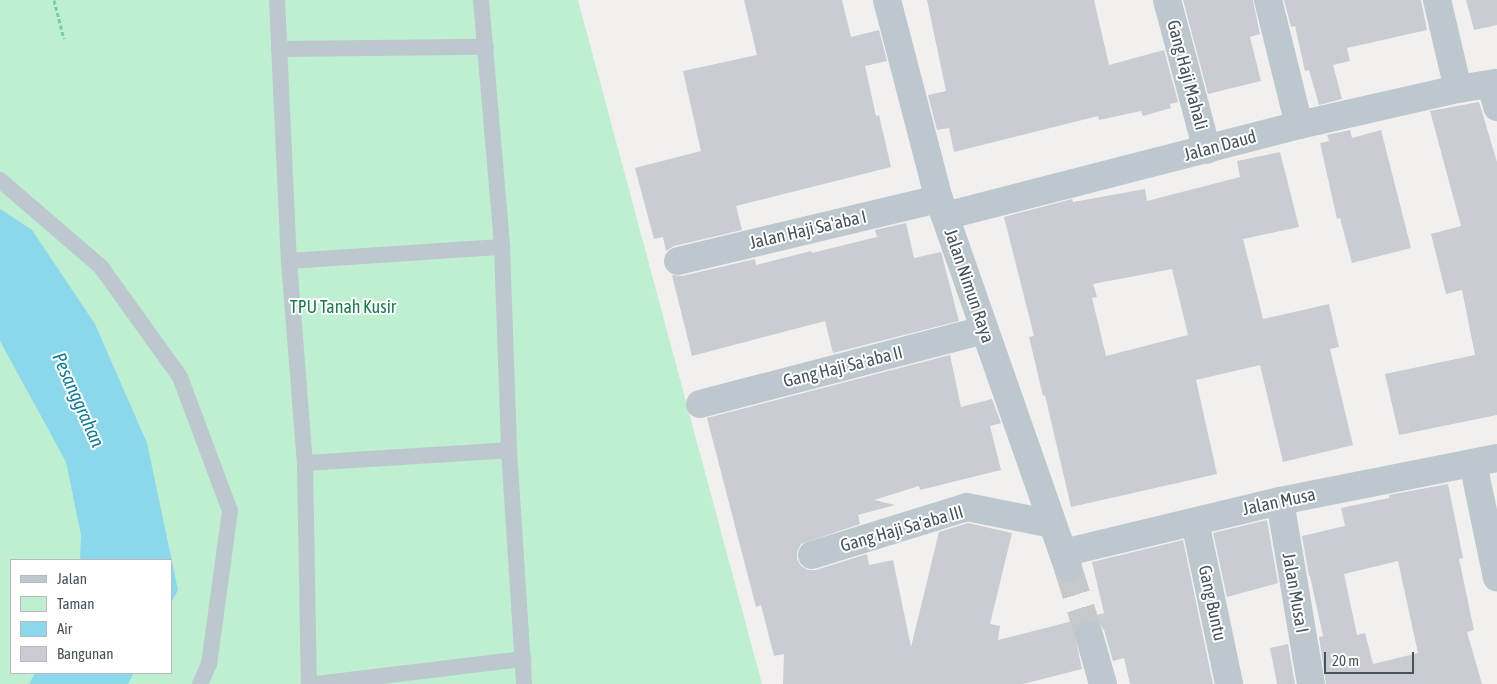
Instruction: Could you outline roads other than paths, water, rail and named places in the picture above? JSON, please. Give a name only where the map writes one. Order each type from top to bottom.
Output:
[{"type":"street","name":"Jalan Nimun Raya","points":[[887,0],[942,207],[1065,560]]},
{"type":"street","name":"Gang Haji Mahali","points":[[1167,0],[1207,150]]},
{"type":"street","points":[[1268,0],[1298,125]]},
{"type":"street","points":[[1436,0],[1458,88]]},
{"type":"street","name":"Jalan Daud","points":[[942,207],[1207,150],[1298,125],[1458,88],[1495,91]]},
{"type":"street","name":"Jalan Haji Sa'aba I","points":[[678,261],[942,207]]},
{"type":"street","name":"Gang Haji Sa'aba II","points":[[700,404],[985,330]]},
{"type":"street","points":[[1485,460],[1497,578]]},
{"type":"street","name":"Jalan Musa","points":[[1065,560],[1195,522],[1280,501],[1485,460]]},
{"type":"street","name":"Jalan Musa I","points":[[1280,501],[1311,684]]},
{"type":"street","name":"Gang Haji Sa'aba III","points":[[812,555],[967,508],[1052,524]]},
{"type":"street","name":"Gang Buntu","points":[[1195,522],[1229,684]]},
{"type":"street","points":[[1089,635],[1103,684]]},
{"type":"lane","points":[[277,0],[289,261],[305,463],[309,684]]},
{"type":"lane","points":[[481,0],[502,247],[509,450],[524,659],[524,684]]},
{"type":"lane","points":[[279,49],[486,47]]},
{"type":"lane","points":[[0,180],[101,267],[180,377],[230,511],[209,664],[200,684]]},
{"type":"lane","points":[[289,261],[502,247]]},
{"type":"lane","points":[[305,463],[509,450]]},
{"type":"lane","points":[[316,684],[524,659]]},
{"type":"water","name":"Pesanggrahan","points":[[0,209],[32,230],[95,324],[147,443],[171,559],[80,559],[81,535],[66,462],[0,341]]},
{"type":"water","points":[[172,562],[178,590],[172,601]]},
{"type":"water","points":[[34,674],[133,674],[128,684],[29,684]]},
{"type":"tunnel","points":[[1068,568],[1089,635]]},
{"type":"park label","name":"TPU Tanah Kusir","points":[[343,307]]}]
